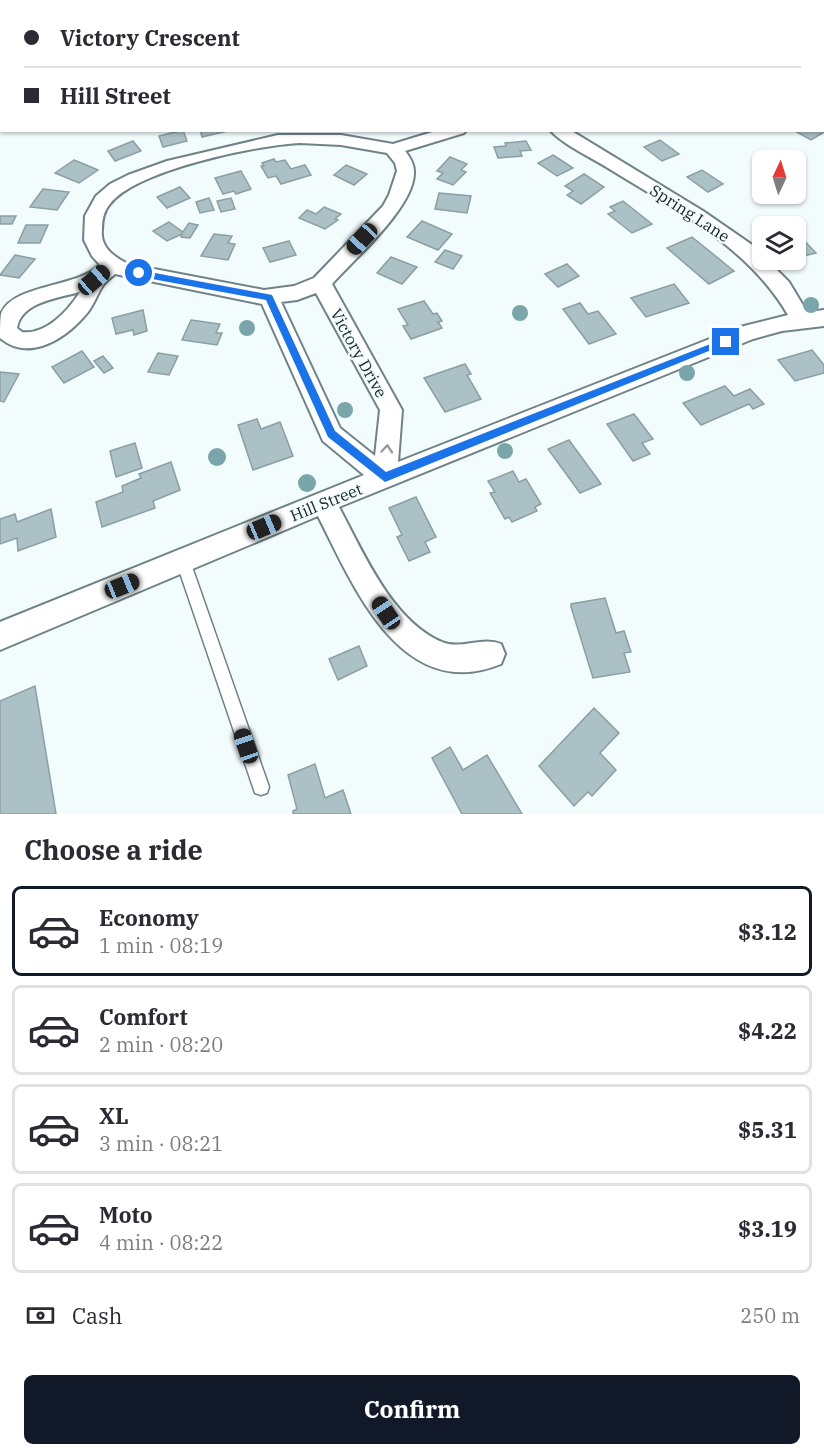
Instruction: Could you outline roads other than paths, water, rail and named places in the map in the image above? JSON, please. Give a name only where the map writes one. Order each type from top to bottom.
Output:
[{"type":"street","points":[[393,149],[402,158],[406,168],[398,197],[389,210],[321,283],[297,293],[269,297],[124,270],[112,265],[103,257],[93,242],[94,219],[109,195],[142,174],[255,144],[290,139],[358,143],[393,149],[451,132]]},
{"type":"street","name":"Spring Lane","points":[[561,132],[697,215],[751,254],[813,319]]},
{"type":"street","points":[[94,280],[112,265]]},
{"type":"street","name":"Victory Drive","points":[[321,283],[391,410],[385,478]]},
{"type":"street","points":[[269,297],[331,434],[385,478]]},
{"type":"street","name":"Hill Street","points":[[0,636],[324,502],[747,333],[813,319]]},
{"type":"street","points":[[324,502],[393,624],[413,641],[438,655],[464,659],[490,654]]},
{"type":"lane","points":[[183,561],[261,788]]}]
